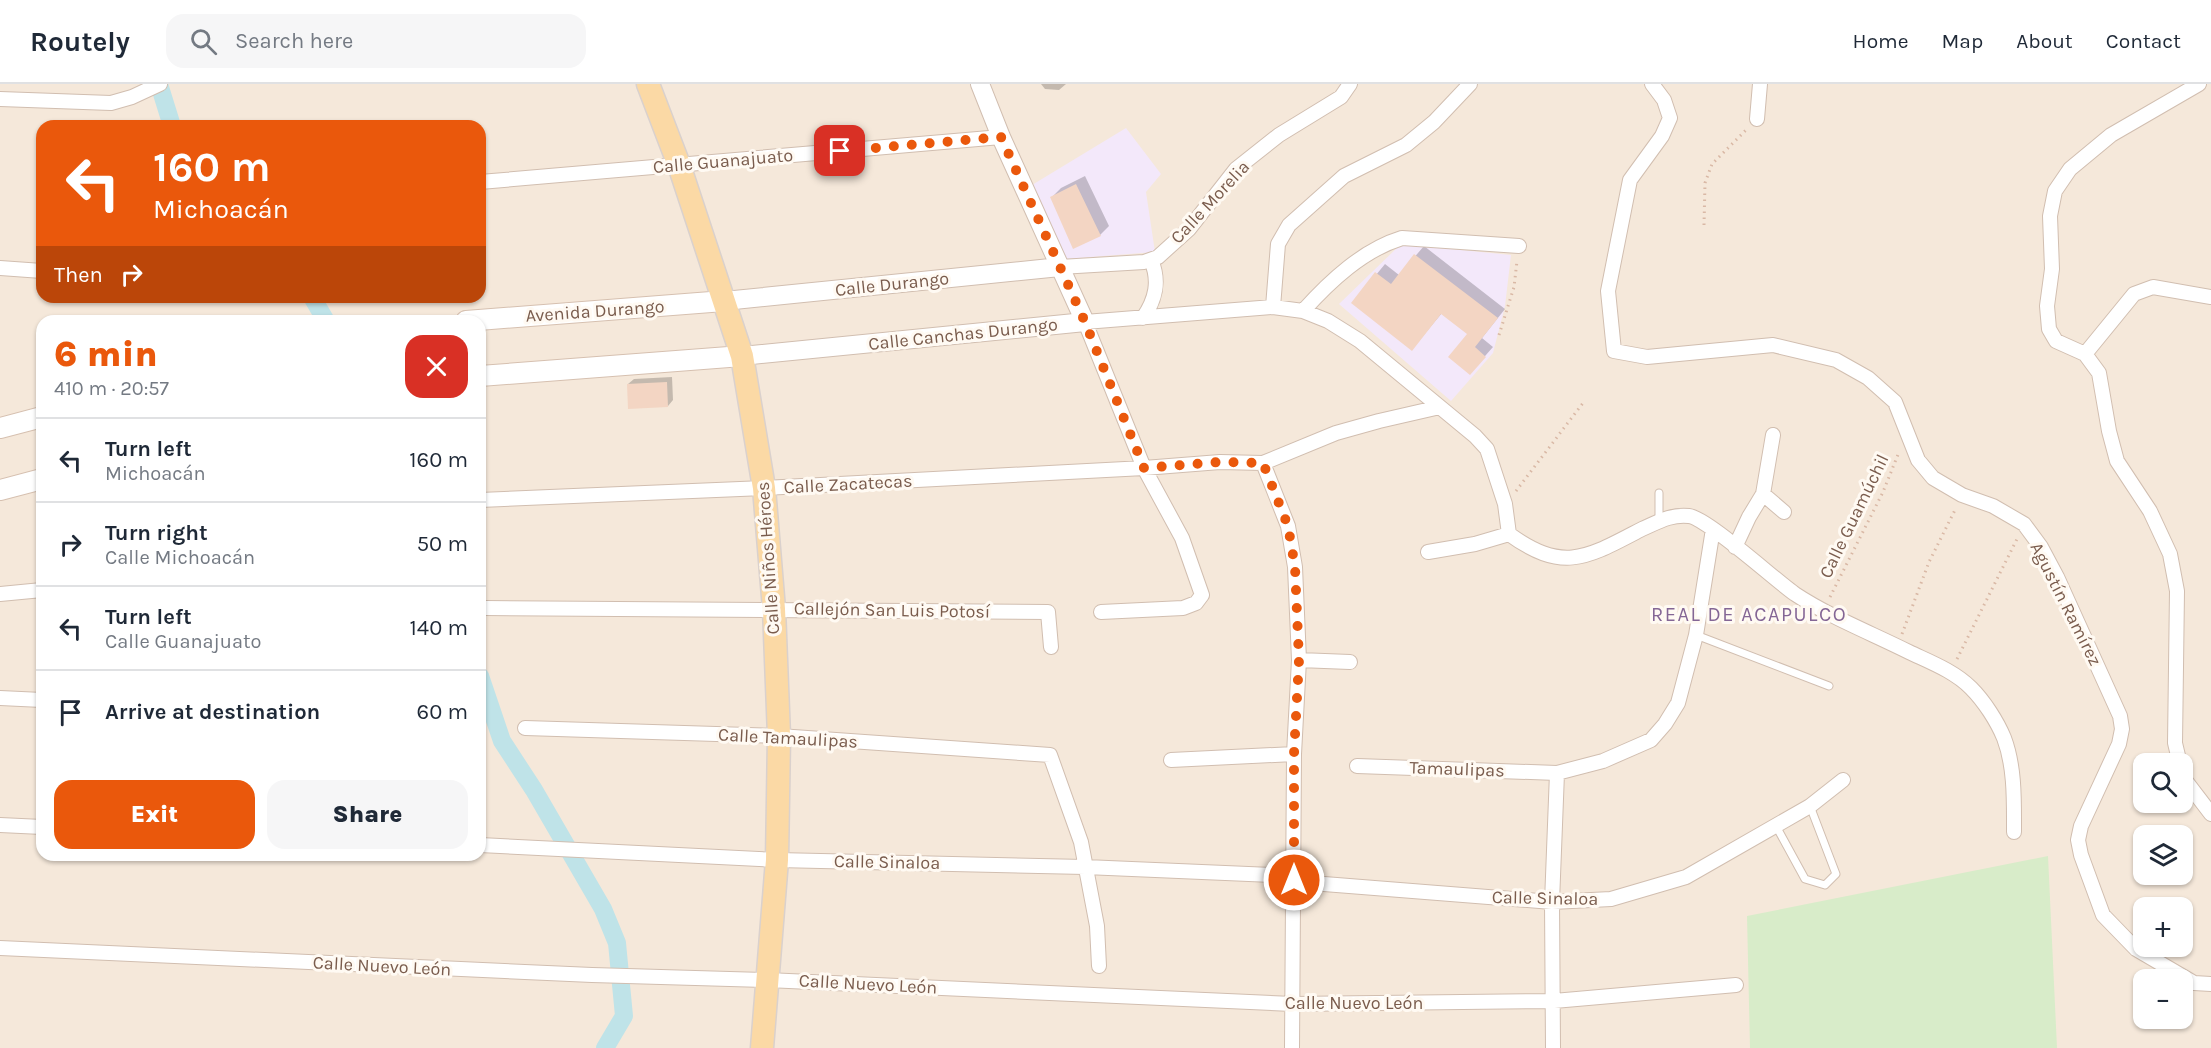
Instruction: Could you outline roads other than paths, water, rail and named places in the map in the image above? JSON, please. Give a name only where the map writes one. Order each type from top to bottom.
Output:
[{"type":"main road","name":"Calle Niños Héroes","points":[[648,84],[679,165],[742,356],[764,488],[774,609],[779,736],[777,860],[762,1048]]},
{"type":"main road","name":"Avenida Durango","points":[[486,319],[724,301]]},
{"type":"main road","name":"Calle Canchas Durango","points":[[486,376],[742,356]]},
{"type":"main road","points":[[0,428],[36,419]]},
{"type":"main road","points":[[0,490],[36,481]]},
{"type":"street","points":[[0,99],[111,103],[132,97],[160,84]]},
{"type":"street","points":[[980,84],[1001,137],[1085,322],[1144,468],[1182,538],[1202,596],[1196,603],[1183,608],[1101,612]]},
{"type":"street","name":"Calle Morelia","points":[[1154,258],[1189,229],[1236,169],[1279,135],[1341,97],[1350,84]]},
{"type":"street","points":[[1273,307],[1278,244],[1289,225],[1344,176],[1406,145],[1434,122],[1470,84]]},
{"type":"street","name":"Agustín Ramírez","points":[[1653,84],[1664,100],[1670,118],[1662,136],[1629,180],[1608,291],[1614,351],[1647,357],[1773,345],[1836,360],[1868,378],[1895,402],[1918,460],[1934,478],[1962,495],[1993,506],[2024,524],[2057,577],[2120,716],[2122,729],[2119,744],[2081,826],[2078,840],[2103,915],[2136,949],[2194,983],[2211,984]]},
{"type":"street","points":[[1757,119],[1760,84]]},
{"type":"street","points":[[2177,753],[2175,743],[2177,591],[2170,554],[2150,511],[2117,461],[2099,374],[2085,354],[2056,341],[2049,329],[2047,306],[2052,269],[2050,216],[2055,191],[2070,169],[2111,135],[2199,84]]},
{"type":"street","name":"Calle Guanajuato","points":[[486,181],[1001,137]]},
{"type":"street","points":[[1303,311],[1343,272],[1384,243],[1402,237],[1519,246]]},
{"type":"street","points":[[1060,267],[1144,262],[1154,258],[1156,291],[1152,304],[1143,318]]},
{"type":"street","name":"Calle Durango","points":[[724,301],[1060,267]]},
{"type":"street","points":[[0,268],[36,271]]},
{"type":"street","points":[[2085,354],[2134,294],[2153,287],[2211,297]]},
{"type":"street","name":"Calle Canchas Durango","points":[[742,356],[1085,322],[1273,307],[1303,311],[1328,321],[1360,341],[1488,449],[1505,504],[1509,534]]},
{"type":"street","points":[[1292,1048],[1294,754],[1299,660],[1295,567],[1288,526],[1263,463],[1336,433],[1440,407]]},
{"type":"street","points":[[1735,547],[1763,494],[1773,435]]},
{"type":"street","name":"Calle Zacatecas","points":[[486,500],[764,488],[1220,462],[1263,463]]},
{"type":"street","points":[[1763,494],[1784,512]]},
{"type":"street","points":[[1428,552],[1475,544],[1509,534],[1525,546],[1542,554],[1565,558],[1591,555],[1659,521],[1675,515],[1693,516],[1795,593],[1823,610],[1951,672],[1972,688],[2004,738],[2013,780],[2014,832]]},
{"type":"street","points":[[1553,1048],[1552,902],[1557,773],[1603,761],[1651,740],[1665,724],[1678,702],[1696,635],[1713,529]]},
{"type":"street","points":[[0,594],[36,591]]},
{"type":"street","name":"Callejón San Luis Potosí","points":[[486,608],[1048,612],[1051,647]]},
{"type":"street","points":[[1299,660],[1350,662]]},
{"type":"street","points":[[0,698],[36,700]]},
{"type":"street","name":"Calle Tamaulipas","points":[[525,728],[779,736],[1050,755],[1081,842],[1085,867]]},
{"type":"street","points":[[1170,759],[1294,754]]},
{"type":"street","name":"Tamaulipas","points":[[1358,766],[1557,773]]},
{"type":"street","name":"Calle Sinaloa","points":[[1324,884],[1552,902],[1611,899],[1686,877],[1810,806],[1843,780]]},
{"type":"street","points":[[2193,790],[2211,814]]},
{"type":"street","points":[[0,825],[36,827]]},
{"type":"street","name":"Calle Sinaloa","points":[[486,844],[777,860],[1085,867],[1273,875],[1294,880]]},
{"type":"street","points":[[1085,867],[1097,926],[1099,966]]},
{"type":"street","name":"Calle Nuevo León","points":[[0,948],[1292,1004],[1554,1001],[1736,985]]},
{"type":"lane","points":[[1659,493],[1659,521]]},
{"type":"lane","points":[[1696,635],[1829,686]]},
{"type":"lane","points":[[1776,826],[1805,879],[1825,885],[1836,874],[1810,806]]},
{"type":"waterway","points":[[159,84],[170,120]]},
{"type":"waterway","points":[[316,303],[322,315]]},
{"type":"waterway","points":[[486,694],[502,741],[534,790],[603,909],[617,943],[624,1016],[605,1048]]},
{"type":"district","name":"REAL DE ACAPULCO","points":[[1749,614]]}]
